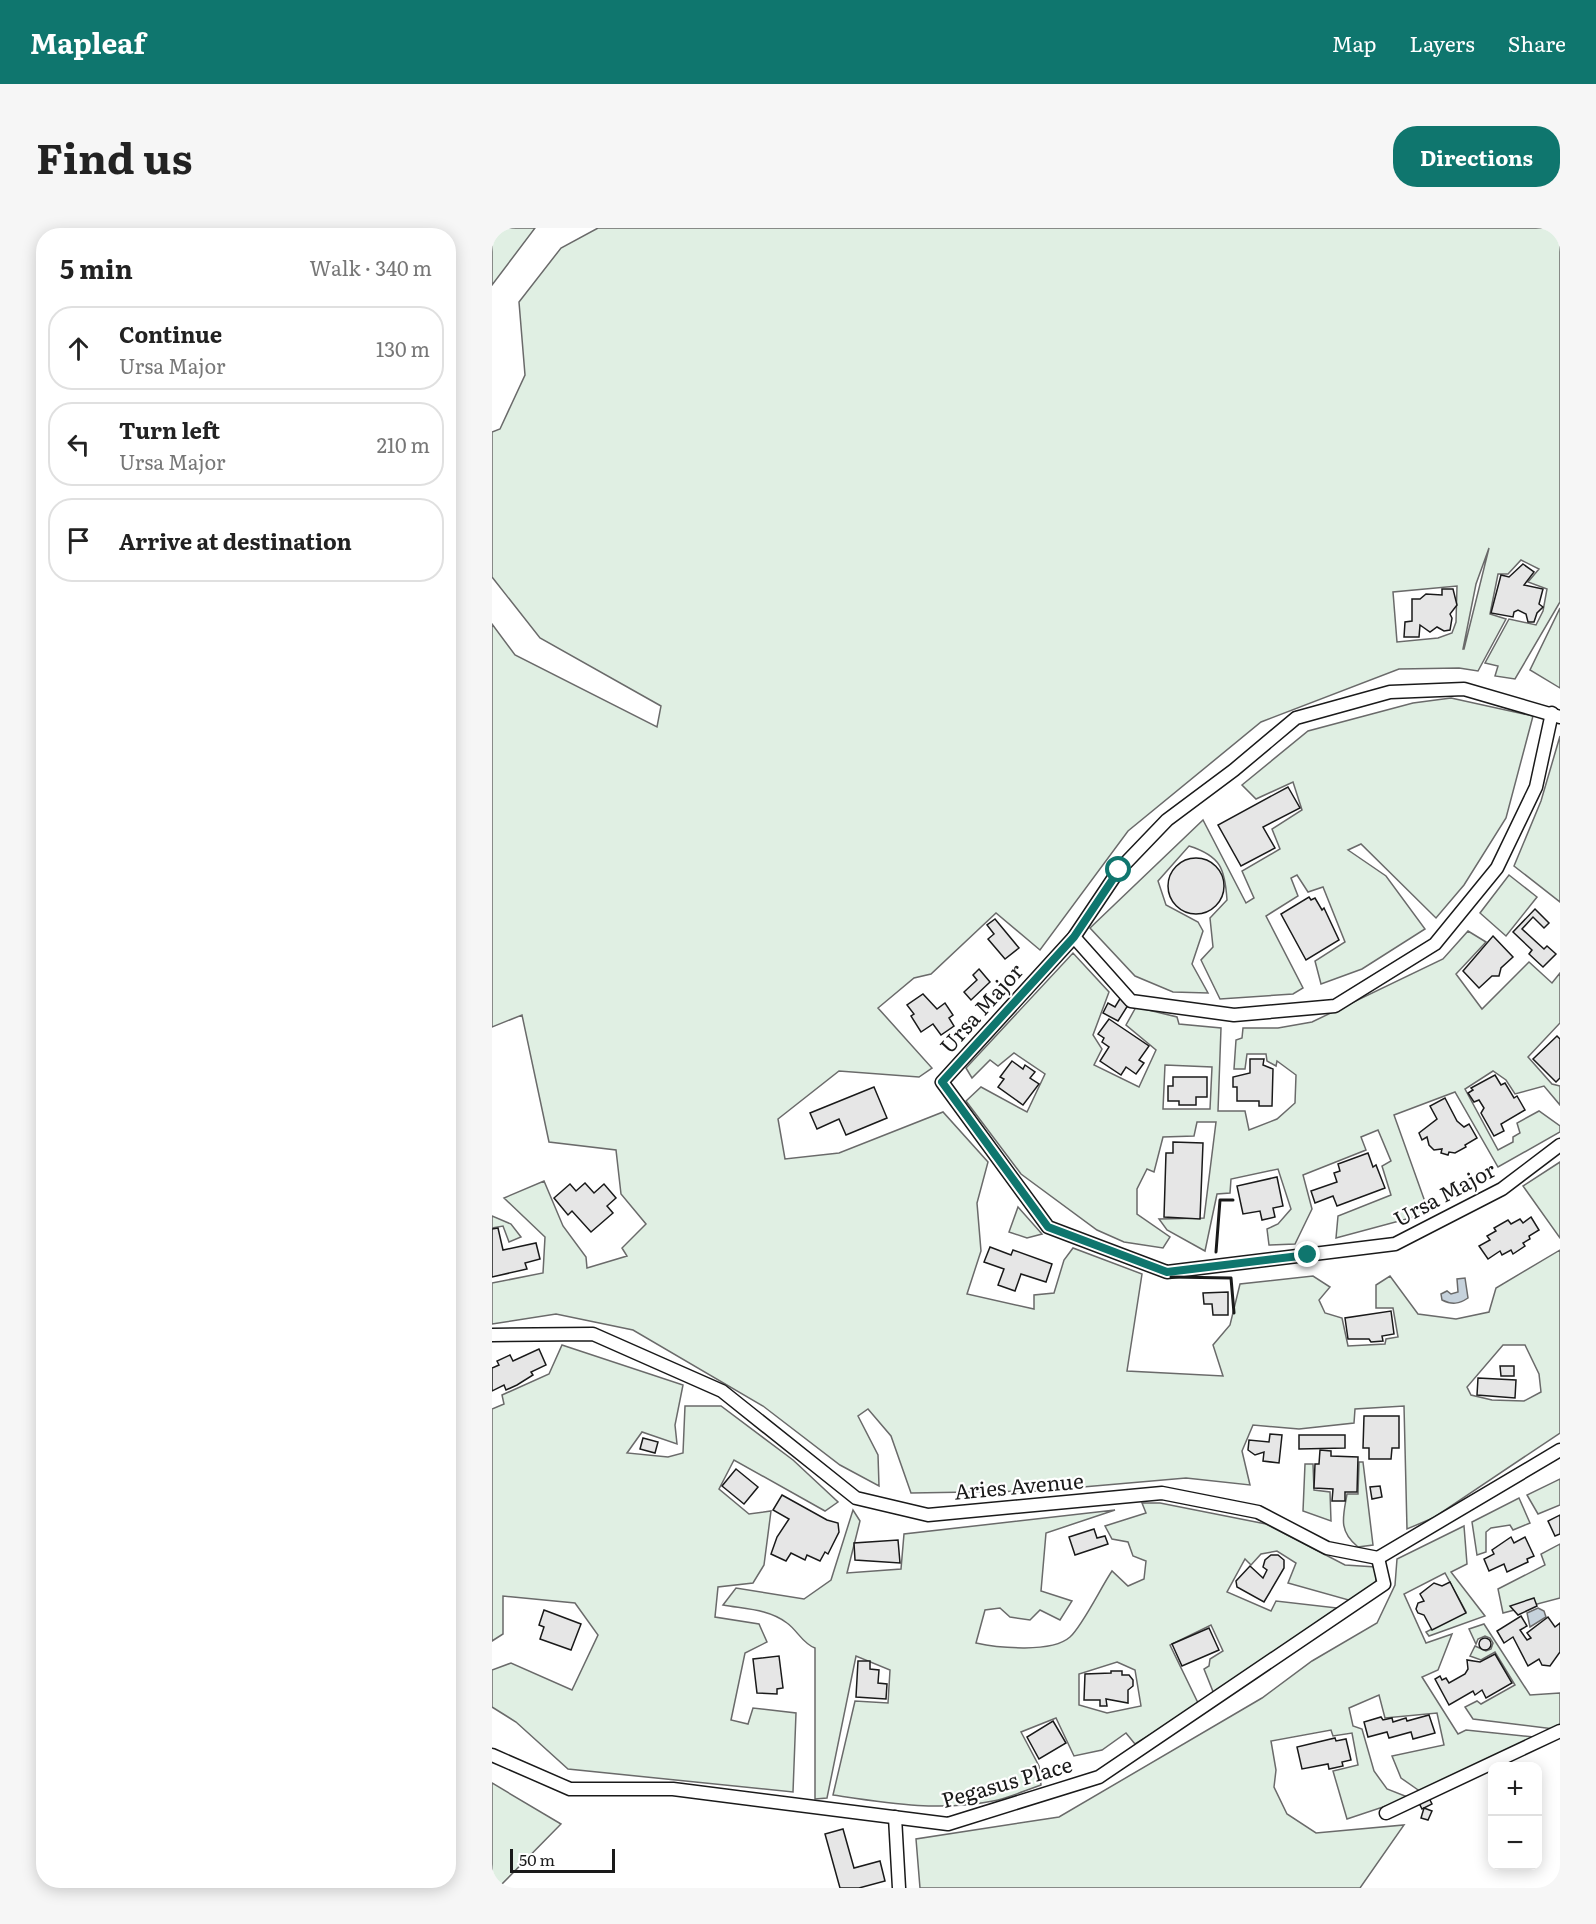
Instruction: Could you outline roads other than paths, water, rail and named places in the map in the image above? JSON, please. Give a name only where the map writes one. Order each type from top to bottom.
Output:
[{"type":"street","name":"Ursa Major","points":[[1556,715],[1464,690],[1390,692],[1296,718],[1234,770],[1167,820],[1119,870],[1074,937],[942,1082],[1048,1227],[1167,1272],[1395,1244],[1502,1189],[1560,1145]]},
{"type":"street","points":[[1074,937],[1131,1001],[1234,1015],[1335,1006],[1435,944],[1497,868],[1536,787],[1556,715]]},
{"type":"street","name":"Aries Avenue","points":[[492,1335],[593,1334],[722,1391],[856,1498],[928,1515],[1162,1493],[1258,1512],[1327,1548],[1378,1557]]},
{"type":"street","points":[[1378,1557],[1560,1450]]},
{"type":"street","name":"Pegasus Place","points":[[492,1755],[570,1789],[673,1789],[948,1824],[1099,1777],[1384,1584],[1378,1557]]},
{"type":"street","points":[[1386,1813],[1560,1731]]},
{"type":"street","points":[[896,1817],[899,1888]]}]
